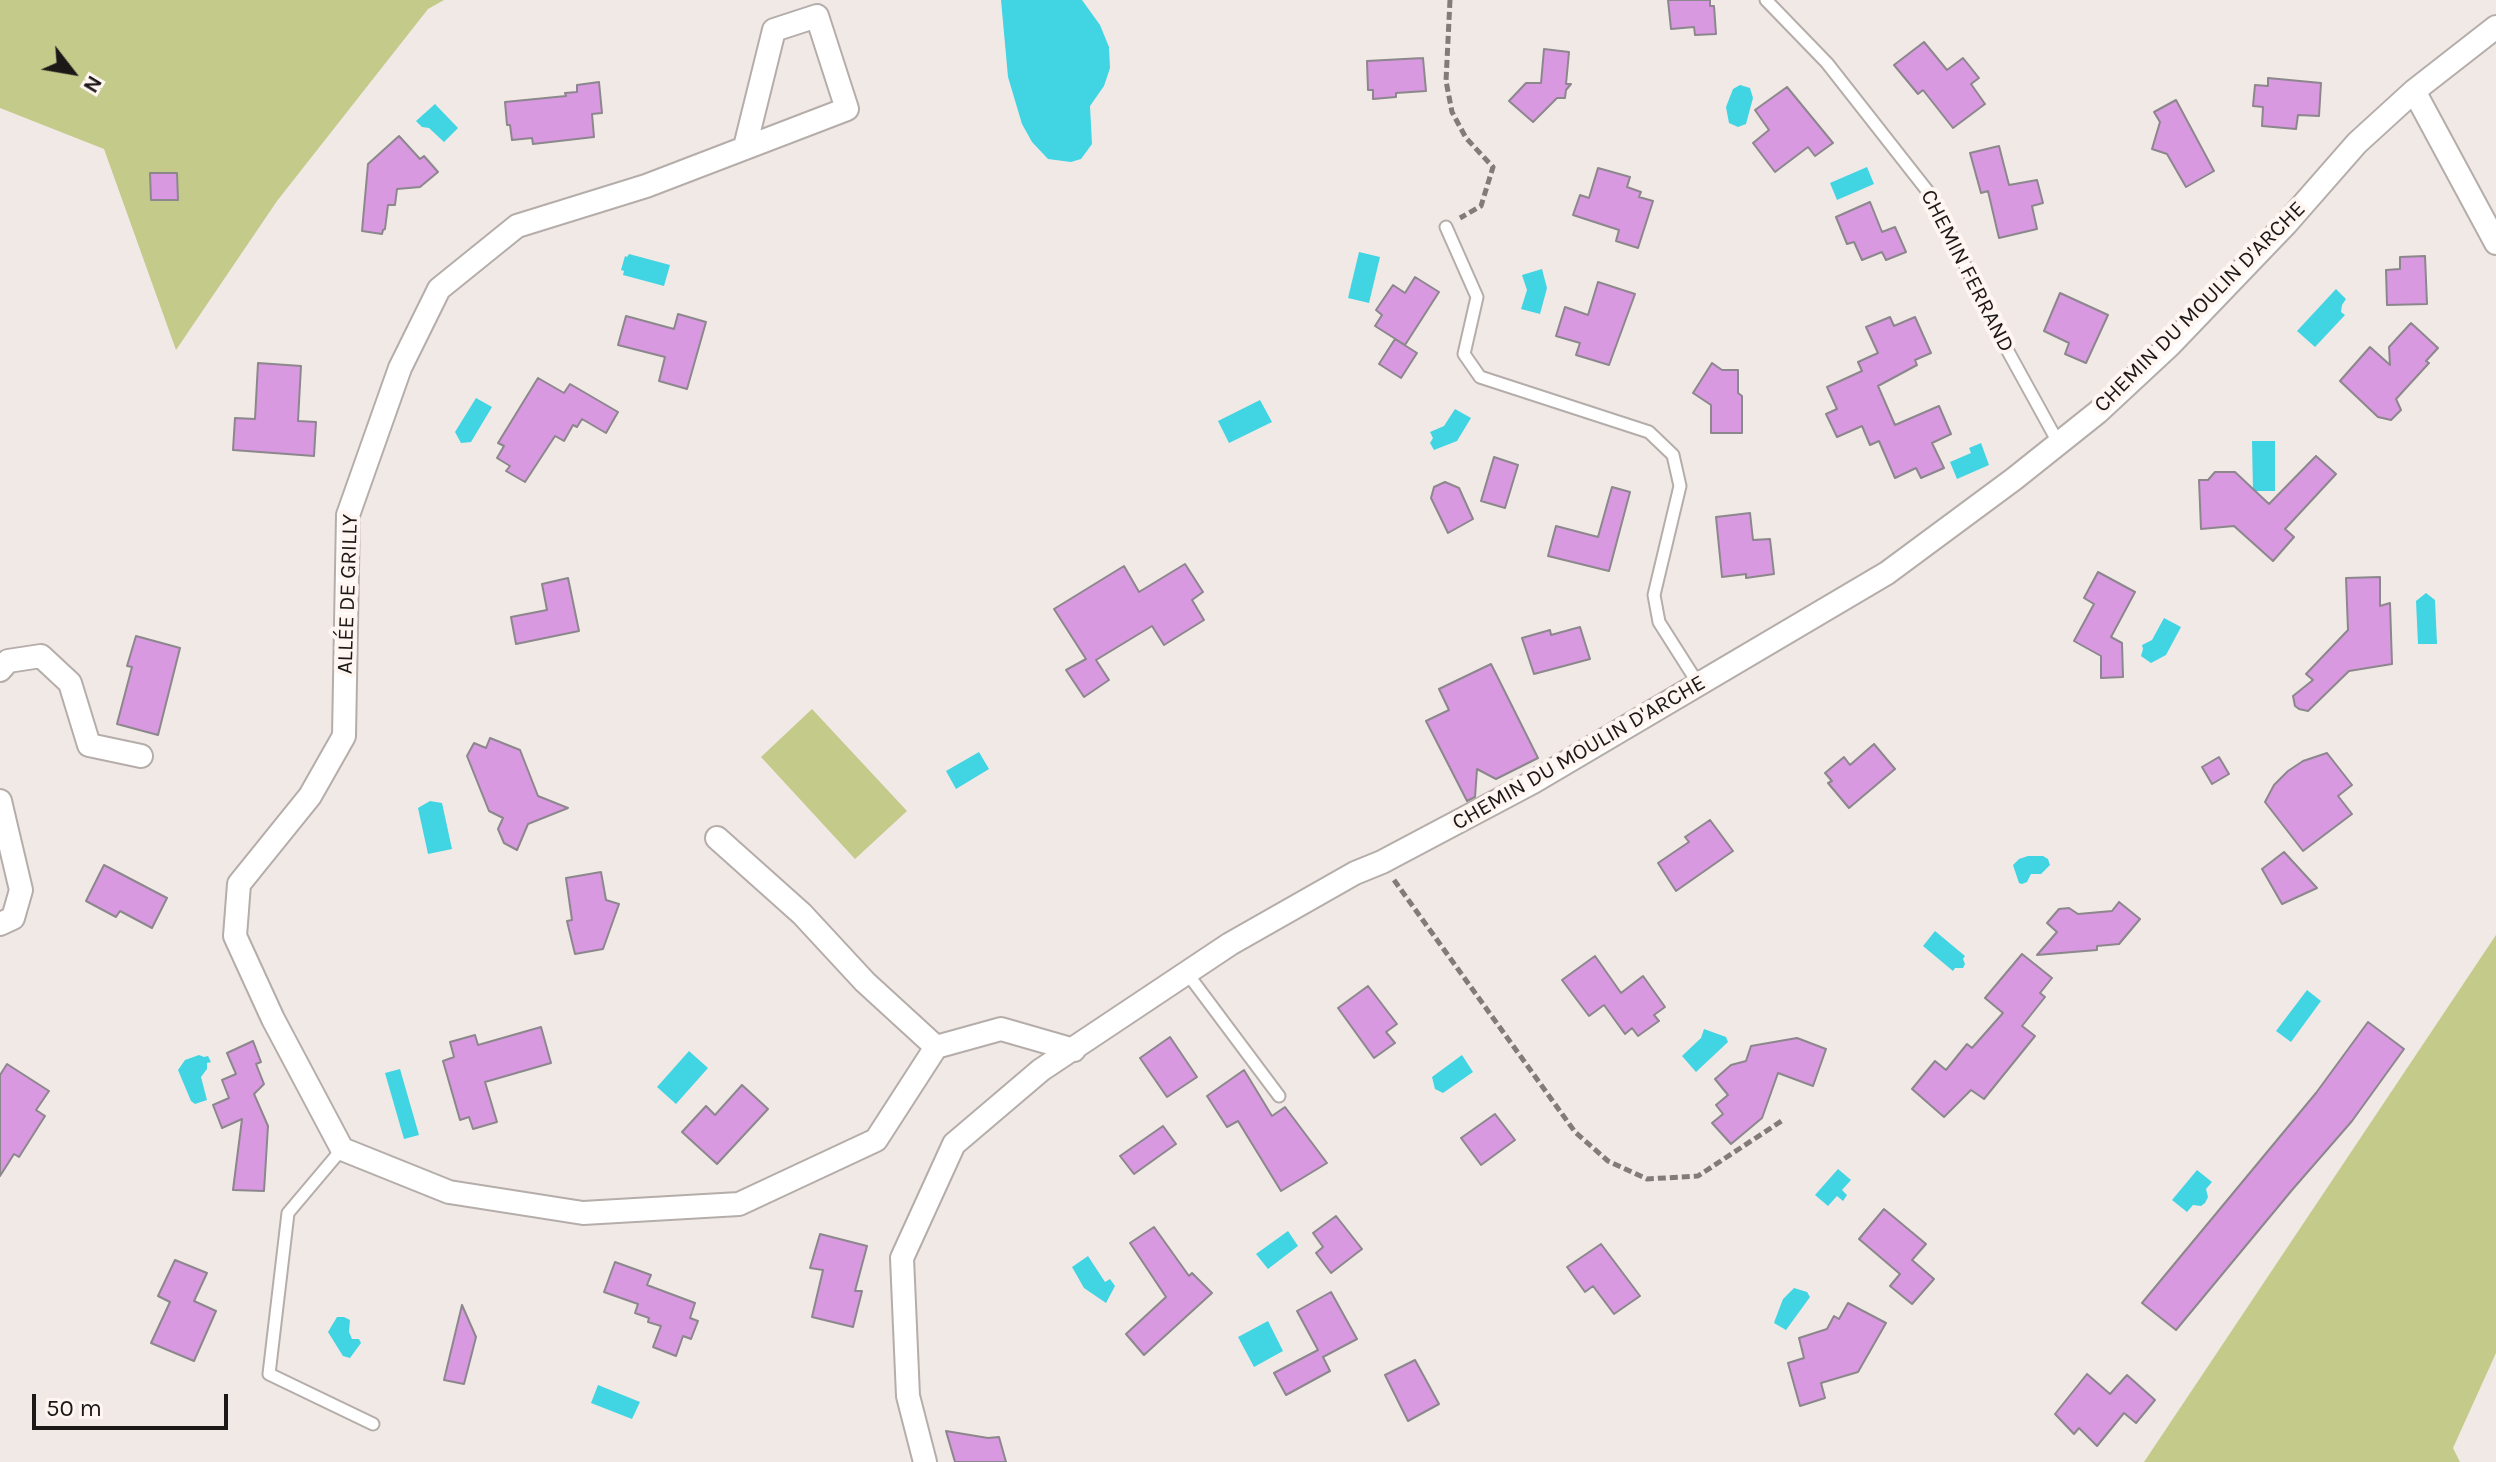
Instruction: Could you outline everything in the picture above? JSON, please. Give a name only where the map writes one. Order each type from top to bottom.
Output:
[{"type":"street","name":"ALLÉE DE GRILLY","points":[[342,1149],[273,1019],[235,936],[239,884],[310,796],[344,736],[348,515],[400,368],[439,289],[517,226],[646,186],[847,109],[817,16],[774,30],[745,147]]},
{"type":"street","name":"CHEMIN DU MOULIN D'ARCHE","points":[[925,1462],[908,1396],[902,1258],[954,1144],[1017,1088],[1187,973],[1286,911],[1533,782],[1887,573],[2098,412],[2170,345],[2286,224],[2357,143],[2414,91],[2496,27]]},
{"type":"street","points":[[2414,91],[2496,243]]},
{"type":"street","points":[[0,670],[8,661],[41,656],[70,683],[89,745],[141,756]]},
{"type":"street","points":[[0,801],[21,890],[13,918],[0,924]]},
{"type":"street","points":[[717,838],[802,914],[865,982],[936,1047]]},
{"type":"street","points":[[342,1149],[449,1192],[583,1213],[739,1204],[876,1140],[936,1047],[1001,1029],[1074,1050]]},
{"type":"lane","name":"CHEMIN FERRAND","points":[[1766,0],[1827,63],[1933,198],[1993,324],[2059,444]]},
{"type":"lane","points":[[1446,227],[1477,297],[1464,354],[1480,377],[1649,432],[1673,455],[1680,486],[1654,595],[1659,622],[1699,685]]},
{"type":"lane","points":[[1187,973],[1279,1096]]},
{"type":"lane","points":[[342,1149],[288,1213],[269,1374],[373,1424]]},
{"type":"path","points":[[1446,227],[1481,206],[1493,167],[1466,138],[1452,112],[1446,81],[1450,0]]},
{"type":"path","points":[[1382,862],[1575,1132],[1608,1161],[1647,1179],[1698,1176],[1783,1120]]},
{"type":"green space","points":[[0,0],[444,0],[428,9],[277,201],[176,350],[104,149],[0,108]]},
{"type":"green space","points":[[812,709],[907,811],[855,859],[761,757]]},
{"type":"green space","points":[[2496,935],[2496,1353],[2453,1448],[2460,1462],[2144,1462]]},
{"type":"water","points":[[1001,0],[1082,0],[1100,25],[1109,47],[1110,68],[1104,86],[1090,106],[1092,144],[1081,159],[1071,162],[1048,159],[1032,142],[1022,124],[1008,77]]},
{"type":"water","points":[[1740,85],[1750,88],[1753,98],[1746,124],[1738,127],[1729,123],[1726,107],[1733,89]]},
{"type":"water","points":[[435,104],[458,128],[444,142],[416,121]]},
{"type":"water","points":[[1867,167],[1874,184],[1837,200],[1830,183]]},
{"type":"water","points":[[1359,252],[1380,257],[1369,303],[1348,298]]},
{"type":"water","points":[[629,254],[670,265],[664,286],[623,275],[624,271],[621,270],[625,256]]},
{"type":"water","points":[[1542,269],[1547,288],[1540,314],[1521,309],[1527,290],[1522,275]]},
{"type":"water","points":[[2336,289],[2346,299],[2341,312],[2345,315],[2315,347],[2297,331]]},
{"type":"water","points":[[476,398],[492,407],[471,442],[461,443],[455,432]]},
{"type":"water","points":[[1260,400],[1272,422],[1229,443],[1218,421]]},
{"type":"water","points":[[1455,409],[1471,418],[1457,441],[1434,450],[1430,432],[1444,426]]},
{"type":"water","points":[[2252,441],[2275,441],[2275,491],[2253,491]]},
{"type":"water","points":[[1981,443],[1989,465],[1957,479],[1950,462],[1971,453],[1969,448]]},
{"type":"water","points":[[2426,593],[2435,600],[2437,644],[2418,644],[2416,601]]},
{"type":"water","points":[[2164,618],[2181,627],[2166,655],[2151,663],[2141,656],[2142,645],[2152,640]]},
{"type":"water","points":[[979,752],[989,769],[956,789],[946,771]]},
{"type":"water","points":[[430,801],[442,803],[452,849],[428,854],[418,808]]},
{"type":"water","points":[[2028,856],[2043,856],[2050,865],[2041,874],[2031,874],[2022,884],[2013,865]]},
{"type":"water","points":[[1935,931],[1965,956],[1963,968],[1953,971],[1923,946]]},
{"type":"water","points":[[2307,990],[2321,1001],[2291,1042],[2276,1031]]},
{"type":"water","points":[[1704,1029],[1726,1037],[1728,1042],[1696,1072],[1682,1056],[1701,1038]]},
{"type":"water","points":[[689,1051],[708,1068],[676,1104],[657,1087]]},
{"type":"water","points":[[199,1055],[208,1056],[211,1062],[207,1063],[201,1077],[207,1100],[195,1104],[178,1070],[185,1060]]},
{"type":"water","points":[[1462,1055],[1473,1072],[1443,1093],[1435,1089],[1432,1077]]},
{"type":"water","points":[[400,1069],[419,1135],[404,1139],[385,1073]]},
{"type":"water","points":[[1838,1169],[1851,1180],[1842,1190],[1847,1195],[1843,1201],[1837,1196],[1828,1206],[1815,1195]]},
{"type":"water","points":[[2197,1170],[2212,1182],[2206,1189],[2208,1197],[2205,1203],[2193,1205],[2187,1212],[2172,1200]]},
{"type":"water","points":[[1288,1231],[1298,1246],[1268,1269],[1256,1254]]},
{"type":"water","points":[[1088,1256],[1105,1282],[1110,1279],[1115,1286],[1106,1303],[1084,1288],[1072,1267]]},
{"type":"water","points":[[1794,1288],[1807,1292],[1810,1297],[1786,1330],[1774,1323],[1783,1299]]},
{"type":"water","points":[[337,1317],[350,1320],[352,1339],[359,1339],[361,1343],[350,1358],[343,1356],[328,1332]]},
{"type":"water","points":[[1268,1321],[1283,1351],[1254,1367],[1238,1337]]},
{"type":"water","points":[[598,1385],[640,1402],[632,1419],[591,1403]]},
{"type":"building","points":[[1668,0],[1710,0],[1710,6],[1714,6],[1716,34],[1695,35],[1694,27],[1671,29]]},
{"type":"building","points":[[1924,42],[1947,70],[1963,58],[1979,78],[1971,84],[1985,104],[1953,128],[1923,90],[1918,94],[1894,65]]},
{"type":"building","points":[[1544,49],[1569,52],[1566,84],[1571,84],[1565,98],[1557,98],[1533,122],[1509,101],[1526,83],[1541,83]]},
{"type":"building","points":[[1423,58],[1426,91],[1396,93],[1396,97],[1373,99],[1373,90],[1368,90],[1367,61]]},
{"type":"building","points":[[2268,78],[2321,83],[2319,116],[2298,115],[2296,129],[2262,126],[2263,107],[2253,106],[2255,85],[2268,86]]},
{"type":"building","points":[[599,82],[602,113],[592,114],[594,137],[533,144],[532,138],[512,140],[505,102],[566,96],[565,93],[577,92],[577,85]]},
{"type":"building","points":[[1787,87],[1833,143],[1815,156],[1808,147],[1775,172],[1753,143],[1769,130],[1755,110]]},
{"type":"building","points":[[2176,100],[2214,171],[2186,187],[2167,154],[2152,149],[2160,122],[2154,112]]},
{"type":"building","points":[[399,136],[420,159],[424,156],[438,172],[420,187],[397,189],[395,205],[388,205],[382,234],[362,231],[368,164]]},
{"type":"building","points":[[1999,146],[2009,185],[2037,180],[2043,203],[2032,206],[2037,229],[1999,238],[1988,191],[1981,193],[1970,153]]},
{"type":"building","points":[[1598,168],[1630,177],[1627,187],[1641,192],[1639,197],[1653,201],[1638,248],[1616,241],[1619,230],[1573,215],[1580,195],[1589,198]]},
{"type":"building","points":[[150,173],[177,173],[178,200],[151,200]]},
{"type":"building","points":[[1870,202],[1882,232],[1895,227],[1906,252],[1886,260],[1882,252],[1862,260],[1854,242],[1847,244],[1836,217]]},
{"type":"building","points":[[2425,256],[2427,304],[2387,305],[2386,270],[2400,269],[2400,257]]},
{"type":"building","points":[[1415,277],[1439,292],[1405,345],[1375,326],[1382,315],[1376,310],[1393,285],[1405,293]]},
{"type":"building","points":[[1598,282],[1635,294],[1609,365],[1576,355],[1580,343],[1556,336],[1565,307],[1588,315]]},
{"type":"building","points":[[2060,293],[2108,315],[2086,363],[2065,354],[2069,343],[2044,331]]},
{"type":"building","points":[[678,314],[706,322],[687,389],[659,381],[665,357],[618,345],[626,316],[674,329]]},
{"type":"building","points":[[1890,317],[1894,326],[1915,317],[1931,353],[1915,360],[1917,365],[1878,386],[1895,425],[1939,406],[1951,434],[1932,443],[1944,468],[1921,478],[1916,468],[1895,478],[1879,441],[1870,445],[1862,426],[1837,437],[1826,414],[1837,409],[1827,387],[1862,371],[1858,362],[1878,353],[1866,327]]},
{"type":"building","points":[[2411,323],[2438,348],[2426,361],[2429,363],[2396,399],[2401,410],[2391,420],[2378,417],[2340,381],[2370,347],[2390,365],[2389,347]]},
{"type":"building","points":[[1395,339],[1417,353],[1401,378],[1379,364]]},
{"type":"building","points":[[258,363],[301,366],[298,421],[316,422],[314,456],[233,450],[235,418],[255,419]]},
{"type":"building","points":[[1712,363],[1722,370],[1738,370],[1742,433],[1711,433],[1711,405],[1693,393]]},
{"type":"building","points":[[538,378],[564,393],[570,384],[618,412],[606,433],[582,419],[577,427],[573,425],[564,441],[555,436],[525,482],[506,471],[510,466],[497,458],[504,446],[498,443]]},
{"type":"building","points":[[2316,456],[2336,474],[2285,529],[2294,537],[2273,561],[2234,526],[2201,529],[2199,480],[2208,480],[2215,472],[2235,472],[2269,504]]},
{"type":"building","points":[[1494,457],[1518,465],[1505,508],[1481,501]]},
{"type":"building","points":[[1445,482],[1459,488],[1473,519],[1448,533],[1431,498],[1434,487]]},
{"type":"building","points":[[1612,487],[1630,492],[1609,571],[1548,556],[1556,526],[1598,537]]},
{"type":"building","points":[[1750,513],[1753,540],[1770,539],[1774,574],[1722,577],[1716,517]]},
{"type":"building","points":[[1185,564],[1203,592],[1192,600],[1204,620],[1164,645],[1152,626],[1096,660],[1109,680],[1084,697],[1066,670],[1086,659],[1054,609],[1124,566],[1139,592]]},
{"type":"building","points":[[2098,572],[2135,592],[2111,637],[2122,643],[2123,677],[2101,678],[2101,656],[2074,641],[2094,604],[2084,598]]},
{"type":"building","points":[[2380,577],[2380,606],[2390,603],[2392,664],[2349,671],[2308,711],[2299,709],[2293,696],[2313,680],[2306,674],[2348,630],[2346,578]]},
{"type":"building","points":[[568,578],[579,631],[516,644],[511,617],[547,610],[542,584]]},
{"type":"building","points":[[1580,627],[1590,659],[1534,674],[1522,638],[1550,630],[1551,635]]},
{"type":"building","points":[[136,636],[180,648],[158,735],[117,724],[132,667],[127,666]]},
{"type":"building","points":[[1491,664],[1538,758],[1496,779],[1477,769],[1475,797],[1467,801],[1426,721],[1449,710],[1439,689]]},
{"type":"building","points":[[490,738],[520,750],[538,796],[568,808],[528,824],[517,850],[504,843],[498,829],[503,818],[489,811],[467,756],[474,743],[486,748]]},
{"type":"building","points":[[1874,744],[1895,769],[1849,808],[1828,783],[1832,781],[1825,773],[1844,757],[1850,765]]},
{"type":"building","points":[[2327,753],[2352,785],[2338,796],[2352,814],[2303,851],[2265,802],[2274,785],[2288,771],[2303,761]]},
{"type":"building","points":[[2219,757],[2229,774],[2212,784],[2202,767]]},
{"type":"building","points":[[1710,820],[1733,851],[1676,891],[1658,863],[1689,842],[1685,837]]},
{"type":"building","points":[[2284,852],[2317,888],[2282,904],[2262,869]]},
{"type":"building","points":[[104,865],[167,898],[152,928],[120,911],[116,917],[86,901]]},
{"type":"building","points":[[601,872],[606,900],[619,904],[603,949],[575,954],[567,921],[572,920],[566,878]]},
{"type":"building","points":[[2119,902],[2140,919],[2119,944],[2097,946],[2097,950],[2037,955],[2057,932],[2047,923],[2059,909],[2069,908],[2078,914],[2112,911]]},
{"type":"building","points":[[2022,954],[2052,978],[2040,993],[2045,997],[2022,1026],[2035,1036],[1984,1099],[1971,1090],[1944,1117],[1912,1089],[1935,1061],[1946,1070],[1967,1044],[1972,1048],[2003,1013],[1985,998]]},
{"type":"building","points":[[1595,956],[1621,993],[1643,976],[1665,1007],[1654,1015],[1659,1021],[1638,1036],[1632,1028],[1625,1034],[1604,1005],[1589,1016],[1562,980]]},
{"type":"building","points":[[1368,986],[1397,1024],[1386,1032],[1395,1043],[1374,1058],[1338,1008]]},
{"type":"building","points":[[2368,1022],[2404,1049],[2352,1121],[2176,1330],[2142,1303],[2316,1093]]},
{"type":"building","points":[[541,1027],[551,1063],[485,1082],[497,1122],[473,1129],[469,1117],[460,1120],[443,1061],[454,1057],[450,1042],[475,1035],[478,1045]]},
{"type":"building","points":[[1170,1037],[1197,1077],[1167,1097],[1140,1058]]},
{"type":"building","points":[[1797,1038],[1826,1049],[1813,1086],[1778,1073],[1762,1118],[1731,1144],[1712,1123],[1723,1114],[1716,1105],[1728,1095],[1715,1079],[1731,1065],[1746,1061],[1751,1046]]},
{"type":"building","points":[[253,1041],[261,1062],[256,1064],[264,1084],[254,1094],[268,1126],[264,1191],[233,1190],[242,1119],[222,1128],[213,1105],[229,1098],[222,1080],[236,1074],[227,1053]]},
{"type":"building","points":[[7,1064],[49,1091],[36,1110],[45,1116],[19,1157],[14,1154],[0,1176],[0,1075]]},
{"type":"building","points":[[1244,1070],[1272,1116],[1285,1107],[1327,1163],[1281,1191],[1238,1121],[1227,1127],[1207,1096]]},
{"type":"building","points":[[742,1085],[768,1109],[717,1164],[682,1132],[706,1106],[715,1115]]},
{"type":"building","points":[[1495,1114],[1515,1140],[1481,1165],[1461,1138]]},
{"type":"building","points":[[1163,1126],[1176,1144],[1134,1174],[1120,1156]]},
{"type":"building","points":[[1884,1209],[1926,1244],[1912,1260],[1934,1279],[1912,1304],[1890,1286],[1900,1274],[1859,1239]]},
{"type":"building","points":[[1336,1216],[1362,1249],[1331,1273],[1316,1253],[1323,1247],[1313,1233]]},
{"type":"building","points":[[1154,1227],[1189,1276],[1192,1273],[1212,1293],[1144,1355],[1126,1334],[1166,1297],[1130,1243]]},
{"type":"building","points":[[820,1234],[867,1246],[855,1291],[862,1291],[853,1327],[812,1317],[823,1270],[810,1268]]},
{"type":"building","points":[[1601,1244],[1640,1296],[1614,1314],[1593,1286],[1585,1292],[1567,1267]]},
{"type":"building","points":[[175,1260],[207,1273],[194,1301],[216,1311],[194,1361],[151,1343],[170,1302],[158,1296]]},
{"type":"building","points":[[615,1262],[651,1275],[647,1285],[695,1303],[690,1318],[698,1321],[691,1339],[683,1336],[676,1356],[653,1347],[661,1326],[635,1313],[638,1304],[604,1292]]},
{"type":"building","points":[[1331,1292],[1357,1339],[1323,1357],[1330,1371],[1286,1395],[1274,1373],[1318,1350],[1297,1311]]},
{"type":"building","points":[[1848,1303],[1886,1323],[1858,1372],[1821,1383],[1825,1398],[1800,1406],[1788,1363],[1804,1358],[1799,1338],[1827,1329],[1834,1316],[1839,1319]]},
{"type":"building","points":[[462,1305],[476,1337],[464,1384],[444,1380]]},
{"type":"building","points":[[1415,1360],[1439,1404],[1408,1421],[1385,1375]]},
{"type":"building","points":[[2087,1374],[2110,1394],[2127,1375],[2155,1400],[2136,1423],[2124,1413],[2097,1446],[2079,1428],[2074,1434],[2055,1414]]},
{"type":"building","points":[[946,1431],[999,1437],[1006,1462],[955,1462]]}]
